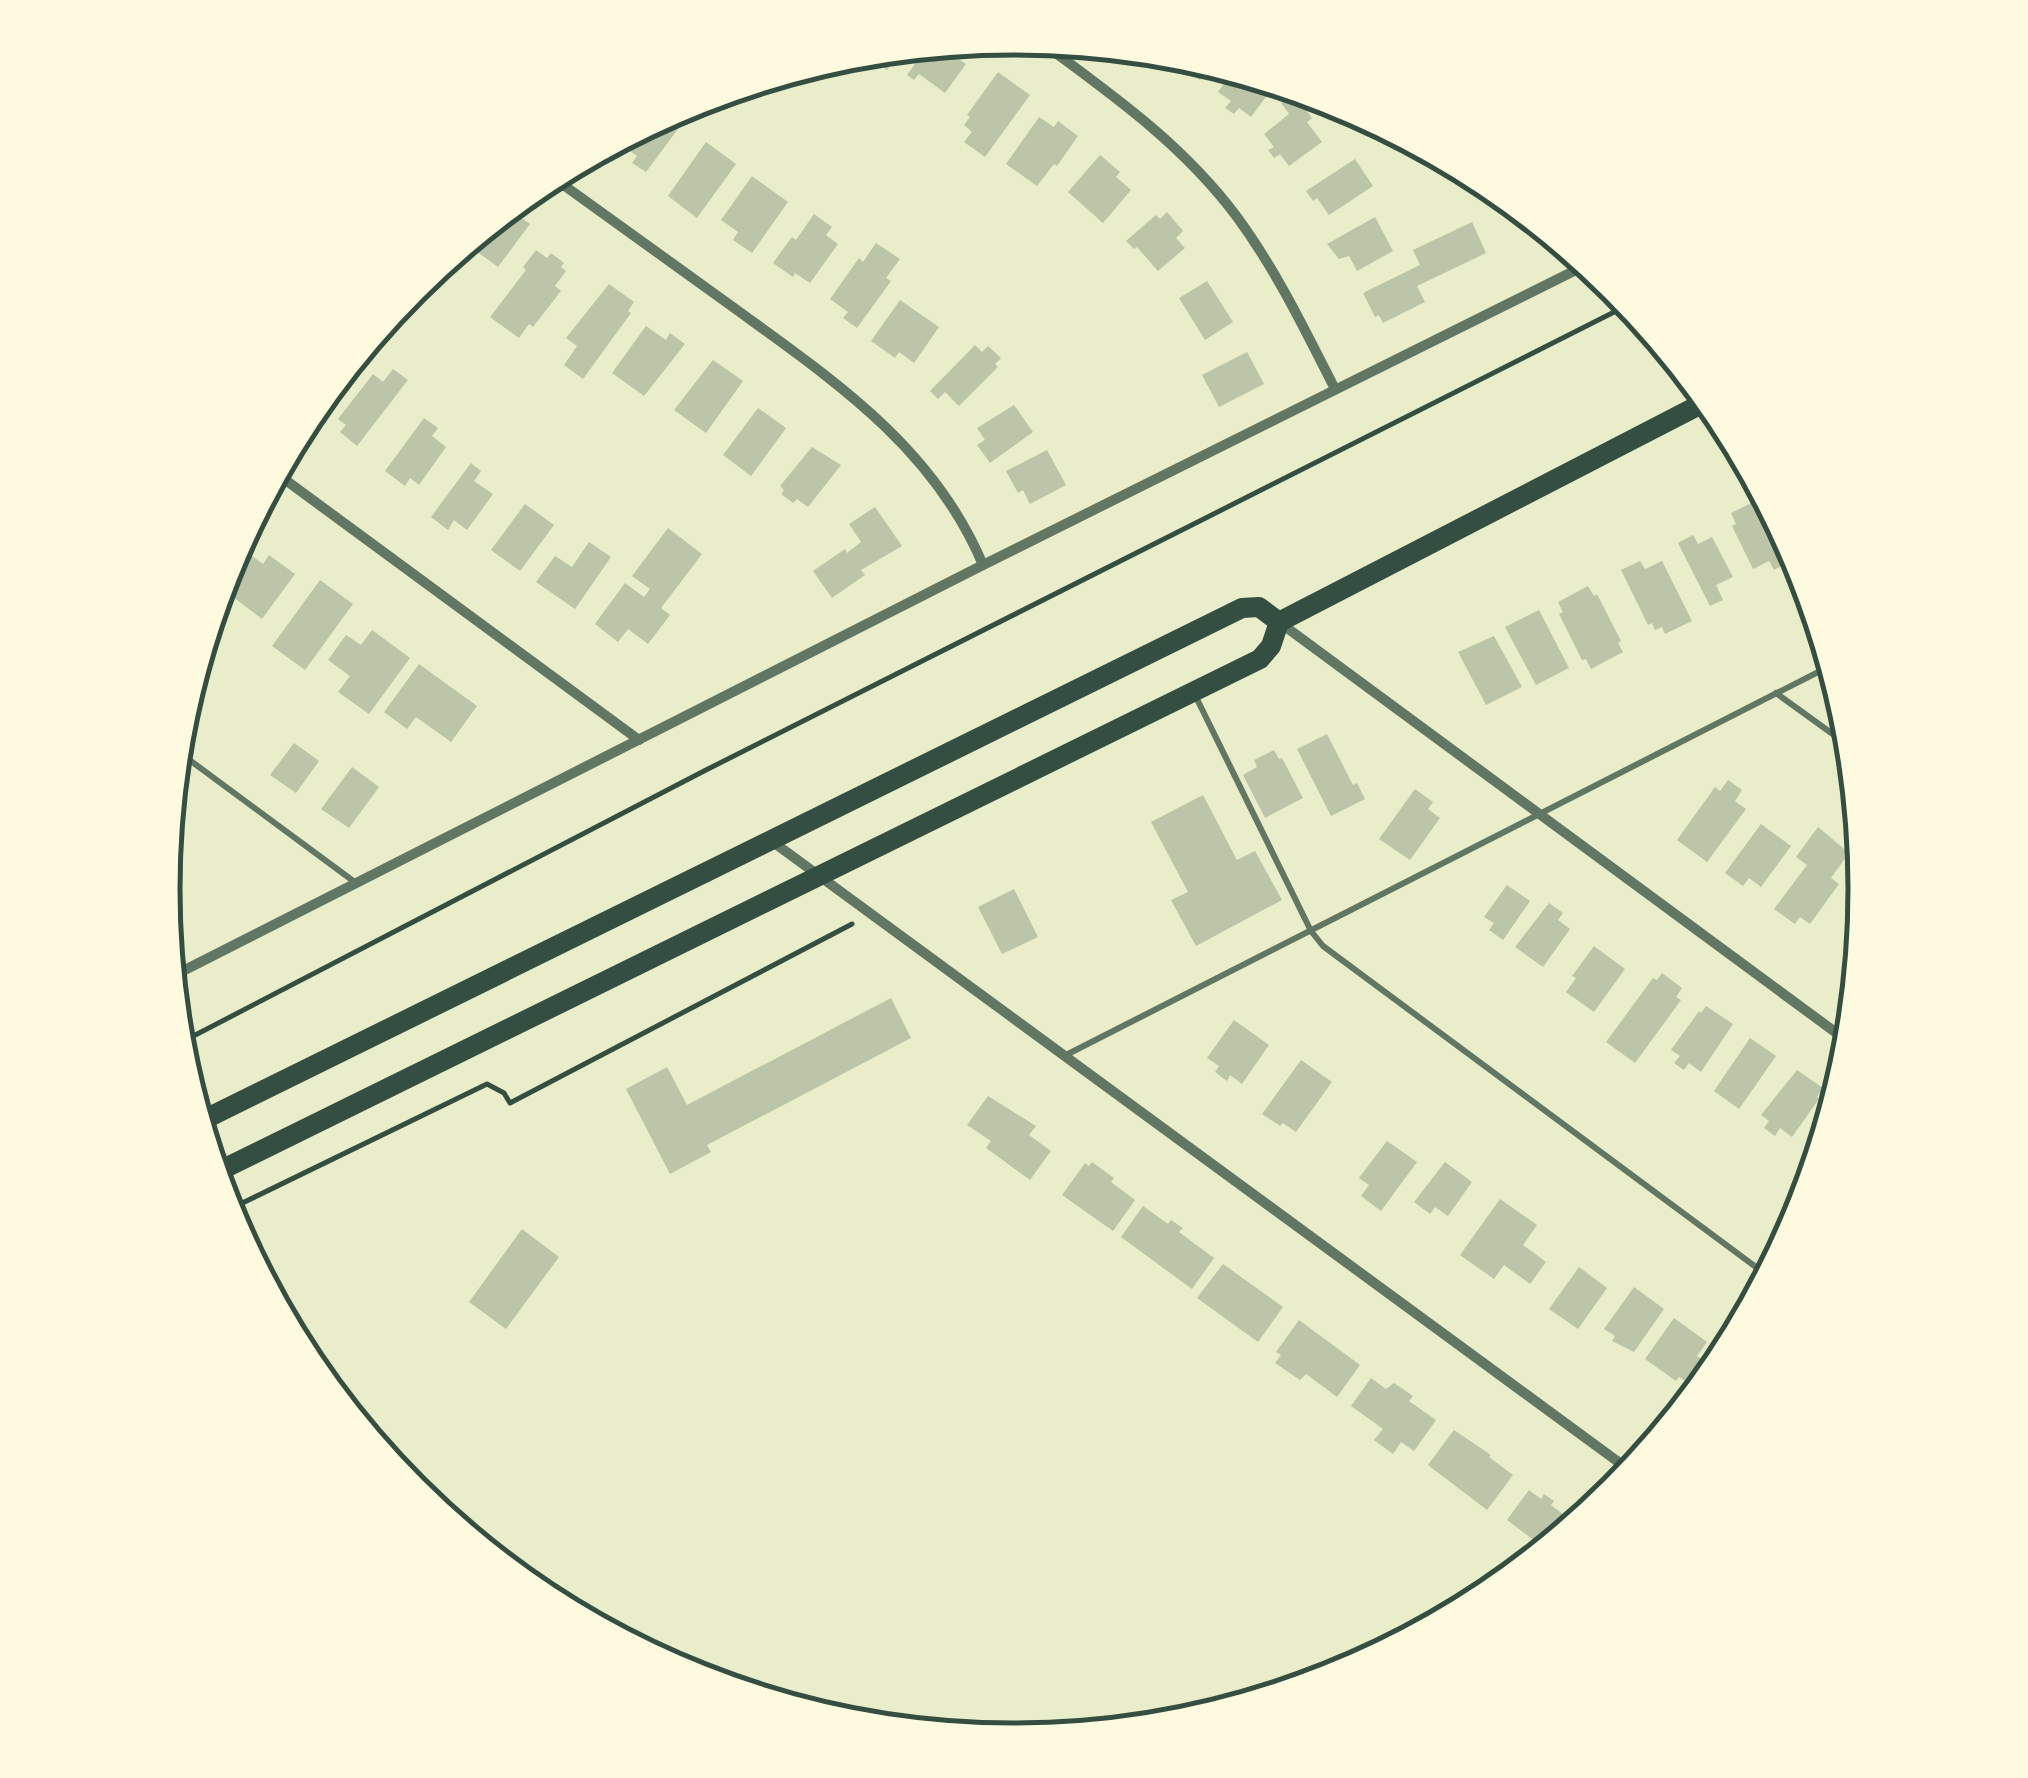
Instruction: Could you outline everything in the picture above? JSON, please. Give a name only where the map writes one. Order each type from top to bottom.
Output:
[{"type":"main road","points":[[227,1166],[1260,660],[1271,646],[1278,622],[1694,408]]},
{"type":"main road","points":[[211,1116],[1242,608],[1259,607],[1278,622]]},
{"type":"street","points":[[1060,57],[1154,128],[1220,196],[1281,283],[1336,388]]},
{"type":"street","points":[[566,187],[864,404],[929,475],[984,565]]},
{"type":"street","points":[[184,969],[1574,271]]},
{"type":"street","points":[[287,481],[639,740]]},
{"type":"street","points":[[1278,622],[1835,1032]]},
{"type":"street","points":[[772,841],[1619,1463]]},
{"type":"lane","points":[[1066,1056],[1819,671]]},
{"type":"lane","points":[[1193,691],[1310,930],[1323,946],[1757,1268]]},
{"type":"lane","points":[[1776,693],[1833,735]]},
{"type":"lane","points":[[190,761],[356,883]]},
{"type":"path","points":[[193,1036],[704,771],[1615,311]]},
{"type":"path","points":[[241,1204],[487,1084],[504,1093],[510,1103],[844,930],[871,911]]},
{"type":"building","points":[[956,57],[966,64],[945,93],[919,74],[914,80],[907,75],[917,61]]},
{"type":"building","points":[[998,72],[1030,95],[985,157],[964,142],[972,132],[964,125]]},
{"type":"building","points":[[1225,82],[1268,95],[1251,117],[1239,108],[1234,114],[1225,108],[1231,101],[1218,92]]},
{"type":"building","points":[[1285,100],[1304,107],[1312,118],[1307,122],[1322,142],[1289,166],[1280,154],[1274,158],[1268,150],[1274,147],[1264,134],[1289,114],[1281,103]]},
{"type":"building","points":[[1039,117],[1054,127],[1058,121],[1078,136],[1037,186],[1006,164]]},
{"type":"building","points":[[681,124],[646,172],[632,163],[637,156],[629,150]]},
{"type":"building","points":[[706,142],[736,164],[697,218],[668,196]]},
{"type":"building","points":[[1100,155],[1120,172],[1116,177],[1131,190],[1103,223],[1068,192]]},
{"type":"building","points":[[1355,159],[1373,186],[1329,215],[1317,198],[1313,201],[1306,191]]},
{"type":"building","points":[[752,176],[788,202],[752,253],[733,240],[738,232],[721,220]]},
{"type":"building","points":[[1167,212],[1183,231],[1176,238],[1185,248],[1158,271],[1137,247],[1134,249],[1126,241],[1156,215],[1160,219]]},
{"type":"building","points":[[814,214],[832,227],[826,235],[838,244],[810,283],[773,263]]},
{"type":"building","points":[[520,217],[530,224],[498,267],[477,251]]},
{"type":"building","points":[[1375,217],[1393,251],[1357,271],[1349,256],[1339,259],[1327,244]]},
{"type":"building","points":[[1472,222],[1486,253],[1417,286],[1425,302],[1383,323],[1379,315],[1375,317],[1363,293],[1420,265],[1413,250]]},
{"type":"building","points":[[876,243],[900,259],[886,278],[891,281],[857,328],[843,318],[848,312],[830,299],[859,258],[863,262]]},
{"type":"building","points":[[536,250],[547,258],[551,253],[564,263],[561,267],[566,271],[555,286],[561,291],[533,327],[529,324],[519,338],[490,317],[526,270],[523,267]]},
{"type":"building","points":[[1207,281],[1233,322],[1205,340],[1179,298]]},
{"type":"building","points":[[609,284],[634,302],[628,311],[631,313],[583,379],[564,365],[577,346],[566,338]]},
{"type":"building","points":[[900,300],[939,327],[914,363],[899,352],[895,358],[871,341]]},
{"type":"building","points":[[646,326],[666,340],[670,333],[685,344],[644,396],[612,373]]},
{"type":"building","points":[[975,345],[982,352],[988,346],[1001,358],[995,364],[998,367],[959,406],[945,392],[938,399],[930,391]]},
{"type":"building","points":[[1247,352],[1264,384],[1219,407],[1202,375]]},
{"type":"building","points":[[713,360],[743,381],[706,433],[674,410]]},
{"type":"building","points":[[393,369],[408,380],[357,446],[340,432],[346,425],[338,419],[373,374],[383,382]]},
{"type":"building","points":[[1014,405],[1033,432],[990,463],[977,445],[985,440],[977,428]]},
{"type":"building","points":[[758,408],[786,428],[751,476],[723,455]]},
{"type":"building","points":[[424,418],[438,428],[432,436],[446,447],[419,485],[410,478],[405,486],[385,471]]},
{"type":"building","points":[[812,447],[841,465],[808,507],[781,494],[784,490],[780,486]]},
{"type":"building","points":[[1047,450],[1066,485],[1030,504],[1023,490],[1018,493],[1006,471]]},
{"type":"building","points":[[471,463],[481,471],[474,481],[493,494],[467,530],[454,520],[448,530],[431,517]]},
{"type":"building","points":[[1752,502],[1783,565],[1774,570],[1769,561],[1753,569],[1732,526],[1736,524],[1731,513]]},
{"type":"building","points":[[525,504],[554,525],[520,571],[491,550]]},
{"type":"building","points":[[875,507],[902,546],[861,570],[865,575],[832,598],[813,571],[861,542],[849,524]]},
{"type":"building","points":[[668,528],[702,554],[661,608],[670,615],[648,644],[628,629],[618,642],[595,624],[625,583],[644,597],[650,589],[632,576]]},
{"type":"building","points":[[1693,535],[1698,544],[1712,537],[1733,577],[1716,585],[1723,600],[1710,606],[1678,543]]},
{"type":"building","points":[[589,542],[611,557],[575,609],[536,582],[555,556],[572,567]]},
{"type":"building","points":[[250,555],[263,564],[269,555],[295,574],[262,619],[233,597]]},
{"type":"building","points":[[1640,561],[1645,569],[1662,561],[1692,621],[1665,634],[1662,627],[1655,630],[1652,623],[1648,625],[1621,570]]},
{"type":"building","points":[[320,580],[353,604],[305,670],[272,646]]},
{"type":"building","points":[[1588,586],[1594,596],[1597,594],[1623,652],[1591,669],[1586,659],[1582,660],[1559,614],[1563,612],[1558,602]]},
{"type":"building","points":[[1539,610],[1569,668],[1536,685],[1505,627]]},
{"type":"building","points":[[372,630],[410,658],[369,714],[338,692],[350,676],[328,660],[346,635],[361,645]]},
{"type":"building","points":[[1494,636],[1522,687],[1486,705],[1458,652]]},
{"type":"building","points":[[419,664],[477,706],[451,742],[416,717],[407,729],[384,712]]},
{"type":"building","points":[[1327,734],[1353,785],[1357,783],[1365,799],[1331,816],[1297,749]]},
{"type":"building","points":[[294,743],[319,761],[296,793],[270,775]]},
{"type":"building","points":[[1274,750],[1303,798],[1265,818],[1243,775],[1257,767],[1254,760]]},
{"type":"building","points":[[352,767],[379,787],[349,828],[321,809]]},
{"type":"building","points":[[1728,780],[1742,790],[1735,801],[1746,809],[1707,862],[1677,840],[1715,787],[1720,791]]},
{"type":"building","points":[[1415,789],[1433,802],[1428,809],[1440,818],[1410,860],[1379,839]]},
{"type":"building","points":[[1203,795],[1237,860],[1255,851],[1282,900],[1196,946],[1171,900],[1188,892],[1151,822]]},
{"type":"building","points":[[1761,824],[1791,846],[1761,887],[1749,878],[1743,886],[1725,873]]},
{"type":"building","points":[[1818,827],[1847,851],[1831,878],[1839,884],[1810,924],[1800,917],[1795,924],[1774,909],[1807,865],[1796,857]]},
{"type":"building","points":[[1507,885],[1530,901],[1503,940],[1489,930],[1494,923],[1484,917]]},
{"type":"building","points":[[1014,889],[1038,937],[1002,954],[978,907]]},
{"type":"building","points":[[1549,903],[1563,913],[1558,920],[1570,929],[1543,967],[1515,947]]},
{"type":"building","points":[[1594,946],[1625,969],[1594,1012],[1566,992],[1576,978],[1572,976]]},
{"type":"building","points":[[1662,973],[1682,988],[1676,997],[1681,1000],[1635,1063],[1606,1042],[1653,978],[1657,980]]},
{"type":"building","points":[[891,998],[911,1038],[707,1145],[711,1152],[670,1174],[626,1089],[667,1067],[687,1105]]},
{"type":"building","points":[[1706,1006],[1733,1024],[1701,1072],[1689,1063],[1684,1070],[1674,1063],[1680,1056],[1671,1050]]},
{"type":"building","points":[[1234,1020],[1269,1045],[1242,1084],[1230,1075],[1227,1081],[1215,1072],[1219,1066],[1207,1058]]},
{"type":"building","points":[[1750,1038],[1776,1056],[1739,1109],[1714,1091]]},
{"type":"building","points":[[1301,1060],[1332,1082],[1296,1132],[1262,1114]]},
{"type":"building","points":[[1797,1070],[1823,1088],[1792,1137],[1780,1128],[1775,1136],[1764,1128],[1769,1121],[1761,1115]]},
{"type":"building","points":[[988,1096],[1036,1126],[1029,1135],[1051,1151],[1030,1180],[986,1148],[991,1141],[967,1125]]},
{"type":"building","points":[[1387,1141],[1417,1162],[1381,1211],[1361,1196],[1369,1185],[1359,1178]]},
{"type":"building","points":[[1092,1162],[1135,1200],[1113,1231],[1062,1195],[1085,1163],[1089,1166]]},
{"type":"building","points":[[1445,1162],[1472,1182],[1448,1216],[1435,1207],[1430,1214],[1414,1202]]},
{"type":"building","points":[[1500,1199],[1537,1225],[1523,1245],[1546,1262],[1530,1284],[1504,1265],[1494,1279],[1460,1255]]},
{"type":"building","points":[[1143,1206],[1168,1224],[1171,1220],[1183,1228],[1179,1232],[1214,1258],[1192,1289],[1121,1237]]},
{"type":"building","points":[[522,1229],[559,1257],[506,1329],[469,1302]]},
{"type":"building","points":[[1223,1264],[1283,1307],[1258,1342],[1197,1298]]},
{"type":"building","points":[[1579,1267],[1607,1288],[1578,1329],[1549,1309]]},
{"type":"building","points":[[1634,1287],[1664,1309],[1634,1352],[1612,1341],[1615,1336],[1604,1329]]},
{"type":"building","points":[[1674,1318],[1707,1342],[1697,1356],[1702,1359],[1686,1382],[1679,1377],[1676,1381],[1645,1359]]},
{"type":"building","points":[[1299,1320],[1360,1365],[1337,1397],[1306,1374],[1300,1380],[1275,1363],[1281,1355],[1276,1352]]},
{"type":"building","points":[[1371,1378],[1386,1389],[1394,1383],[1413,1396],[1409,1401],[1436,1420],[1414,1451],[1401,1442],[1393,1454],[1374,1440],[1383,1429],[1351,1406]]},
{"type":"building","points":[[1454,1430],[1513,1475],[1487,1510],[1428,1465]]},
{"type":"building","points":[[1529,1490],[1541,1499],[1544,1494],[1554,1501],[1551,1505],[1565,1515],[1535,1541],[1507,1520]]}]
